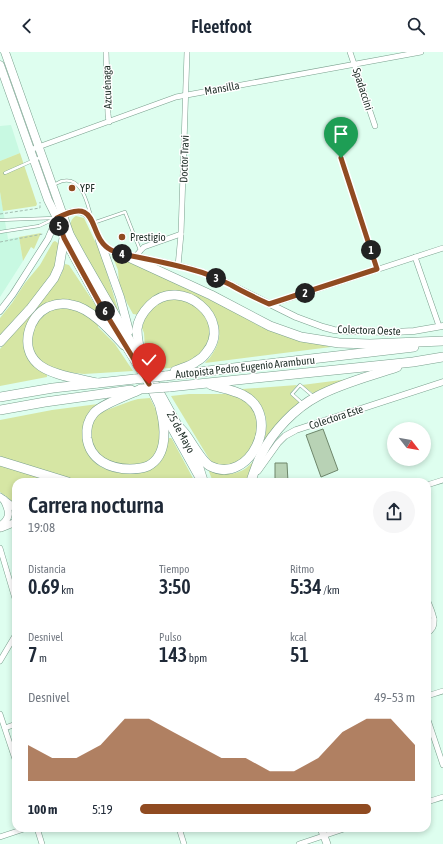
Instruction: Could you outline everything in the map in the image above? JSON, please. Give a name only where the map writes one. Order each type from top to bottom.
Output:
[{"type":"highway","points":[[0,342],[31,308],[54,278],[59,267],[64,238]]},
{"type":"highway","points":[[124,255],[211,295],[270,326],[301,337],[339,343],[370,344],[443,342]]},
{"type":"highway","points":[[143,362],[137,330],[141,316],[146,309],[159,298],[174,295],[181,295],[198,303],[211,317],[214,325],[213,341],[210,348],[198,361],[165,376]]},
{"type":"highway","points":[[97,383],[48,371],[37,363],[29,352],[27,343],[30,327],[40,312],[56,304],[73,305],[95,317],[129,345]]},
{"type":"highway","name":"Autopista Pedro Eugenio Aramburu","points":[[0,397],[53,388],[374,352],[443,342]]},
{"type":"highway","name":"Autopista Pedro Eugenio Aramburu","points":[[0,410],[52,401],[141,389],[413,362],[443,357]]},
{"type":"highway","points":[[252,478],[259,459],[270,439],[287,419],[304,404],[340,386],[413,362]]},
{"type":"highway","points":[[178,426],[205,461],[210,466],[221,470],[232,469],[239,466],[255,448],[259,440],[262,424],[261,415],[252,401],[244,395],[234,391],[204,383]]},
{"type":"highway","points":[[141,389],[104,406],[95,411],[90,417],[87,427],[87,439],[91,452],[96,458],[114,467],[124,469],[142,468],[152,463],[160,453],[163,444],[163,418],[160,407]]},
{"type":"highway","points":[[0,461],[55,478]]},
{"type":"main road","points":[[5,52],[53,185],[60,217]]},
{"type":"main road","points":[[0,65],[48,200],[60,217]]},
{"type":"main road","name":"25 de Mayo","points":[[60,217],[64,238],[100,304],[143,362],[198,463],[202,478]]},
{"type":"main road","name":"25 de Mayo","points":[[60,217],[129,345],[160,407],[200,478]]},
{"type":"main road","points":[[100,241],[120,297],[129,345]]},
{"type":"main road","points":[[2,498],[12,506]]},
{"type":"main road","points":[[0,527],[8,518],[9,514],[8,508],[2,498]]},
{"type":"main road","points":[[0,527],[12,523]]},
{"type":"main road","points":[[322,832],[327,844]]},
{"type":"street","name":"Azcuénaga","points":[[106,52],[109,122]]},
{"type":"street","name":"Doctor Travi","points":[[178,266],[181,234],[187,52]]},
{"type":"street","name":"Spadaccini","points":[[350,52],[375,126]]},
{"type":"street","name":"Mansilla","points":[[30,150],[176,97],[421,52]]},
{"type":"street","points":[[341,158],[377,269]]},
{"type":"street","points":[[0,311],[48,239],[60,217],[77,211],[85,213],[94,224],[100,241]]},
{"type":"street","points":[[136,256],[140,250],[144,248],[181,234]]},
{"type":"street","name":"Colectora Oeste","points":[[100,241],[107,248],[124,255],[136,256],[199,271],[213,276],[296,318],[334,330],[394,332],[414,331],[441,326]]},
{"type":"street","points":[[269,304],[443,248]]},
{"type":"street","points":[[415,257],[441,326]]},
{"type":"street","name":"Colectora Este","points":[[253,478],[278,443],[285,436],[296,430],[443,382]]},
{"type":"street","points":[[431,484],[443,480]]},
{"type":"street","points":[[0,548],[12,588]]},
{"type":"street","points":[[431,610],[434,619],[434,625],[431,630]]},
{"type":"street","points":[[431,623],[434,619]]},
{"type":"street","points":[[0,661],[12,641]]},
{"type":"street","points":[[431,695],[443,691]]},
{"type":"street","points":[[0,714],[12,750]]},
{"type":"street","points":[[5,728],[12,725]]},
{"type":"street","points":[[431,728],[443,765]]},
{"type":"street","points":[[431,801],[443,797]]},
{"type":"street","points":[[0,837],[15,832]]},
{"type":"street","points":[[38,832],[42,844]]},
{"type":"street","points":[[180,832],[184,844]]},
{"type":"street","points":[[299,844],[336,832]]},
{"type":"lane","points":[[5,173],[42,157]]},
{"type":"lane","points":[[53,185],[62,181],[74,182],[78,184],[83,193],[94,224],[125,212],[140,250]]},
{"type":"lane","points":[[0,220],[60,217]]},
{"type":"lane","points":[[0,232],[39,226],[60,217]]},
{"type":"lane","points":[[304,404],[292,394],[300,385],[315,398]]},
{"type":"path","points":[[0,214],[40,208]]},
{"type":"path","points":[[0,242],[47,233]]},
{"type":"shaded area","points":[[11,125],[20,153],[0,161],[0,126]]},
{"type":"shaded area","points":[[20,153],[37,204],[36,206],[3,211],[0,192],[0,161]]},
{"type":"shaded area","points":[[0,192],[8,239],[19,237],[23,261],[0,297]]},
{"type":"shaded area","points":[[76,216],[84,218],[102,256],[118,310],[117,312],[71,228],[71,221]]},
{"type":"shaded area","points":[[41,233],[34,249],[31,247],[23,261],[19,237]]},
{"type":"shaded area","points":[[55,241],[58,243],[60,248],[52,277],[0,338],[0,318],[40,265]]},
{"type":"shaded area","points":[[113,253],[243,316],[261,327],[277,333],[331,347],[205,363],[217,345],[219,338],[218,325],[209,307],[198,299],[177,292],[140,315],[133,314],[119,283],[118,270],[112,255]]},
{"type":"shaded area","points":[[65,264],[69,265],[102,317],[58,302],[26,331],[38,369],[47,375],[47,377],[0,386],[0,349],[54,285],[61,275]]},
{"type":"shaded area","points":[[175,297],[200,307],[213,331],[204,352],[188,362],[170,368],[155,369],[145,349],[144,333],[142,328],[145,317],[158,302]]},
{"type":"shaded area","points":[[56,307],[73,308],[98,322],[98,327],[115,344],[133,371],[84,374],[66,372],[45,367],[35,354],[31,341],[36,323],[42,316]]},
{"type":"shaded area","points":[[349,379],[314,394],[302,385]]},
{"type":"shaded area","points":[[297,385],[290,394],[301,404],[288,416],[249,478],[211,478],[208,469],[224,474],[233,474],[241,471],[253,461],[262,445],[266,428],[264,412],[257,403],[242,391],[242,389]]},
{"type":"shaded area","points":[[189,394],[229,394],[243,399],[251,406],[258,417],[258,438],[245,459],[228,467],[211,462],[171,396]]},
{"type":"shaded area","points":[[150,398],[159,416],[160,427],[159,450],[148,463],[121,466],[97,456],[89,441],[91,425],[98,414],[131,401]]},
{"type":"shaded area","points":[[98,404],[87,421],[93,458],[97,464],[108,470],[135,474],[150,470],[161,460],[169,438],[171,438],[193,478],[66,478],[0,457],[0,420],[52,410]]},
{"type":"shaded area","points":[[0,464],[43,478],[12,478],[12,501],[0,492]]},
{"type":"building","points":[[323,429],[338,470],[321,477],[306,435]]},
{"type":"building","points":[[275,463],[287,463],[288,478],[275,478]]},
{"type":"place","name":"YPF","points":[[72,188]]},
{"type":"place","name":"Prestigio","points":[[122,237]]},
{"type":"route","points":[[149,384],[100,304],[80,268],[64,238],[57,218],[77,211],[85,213],[94,224],[100,241],[107,248],[113,251],[124,255],[136,256],[199,271],[213,276],[269,304],[377,269],[341,158]]}]
